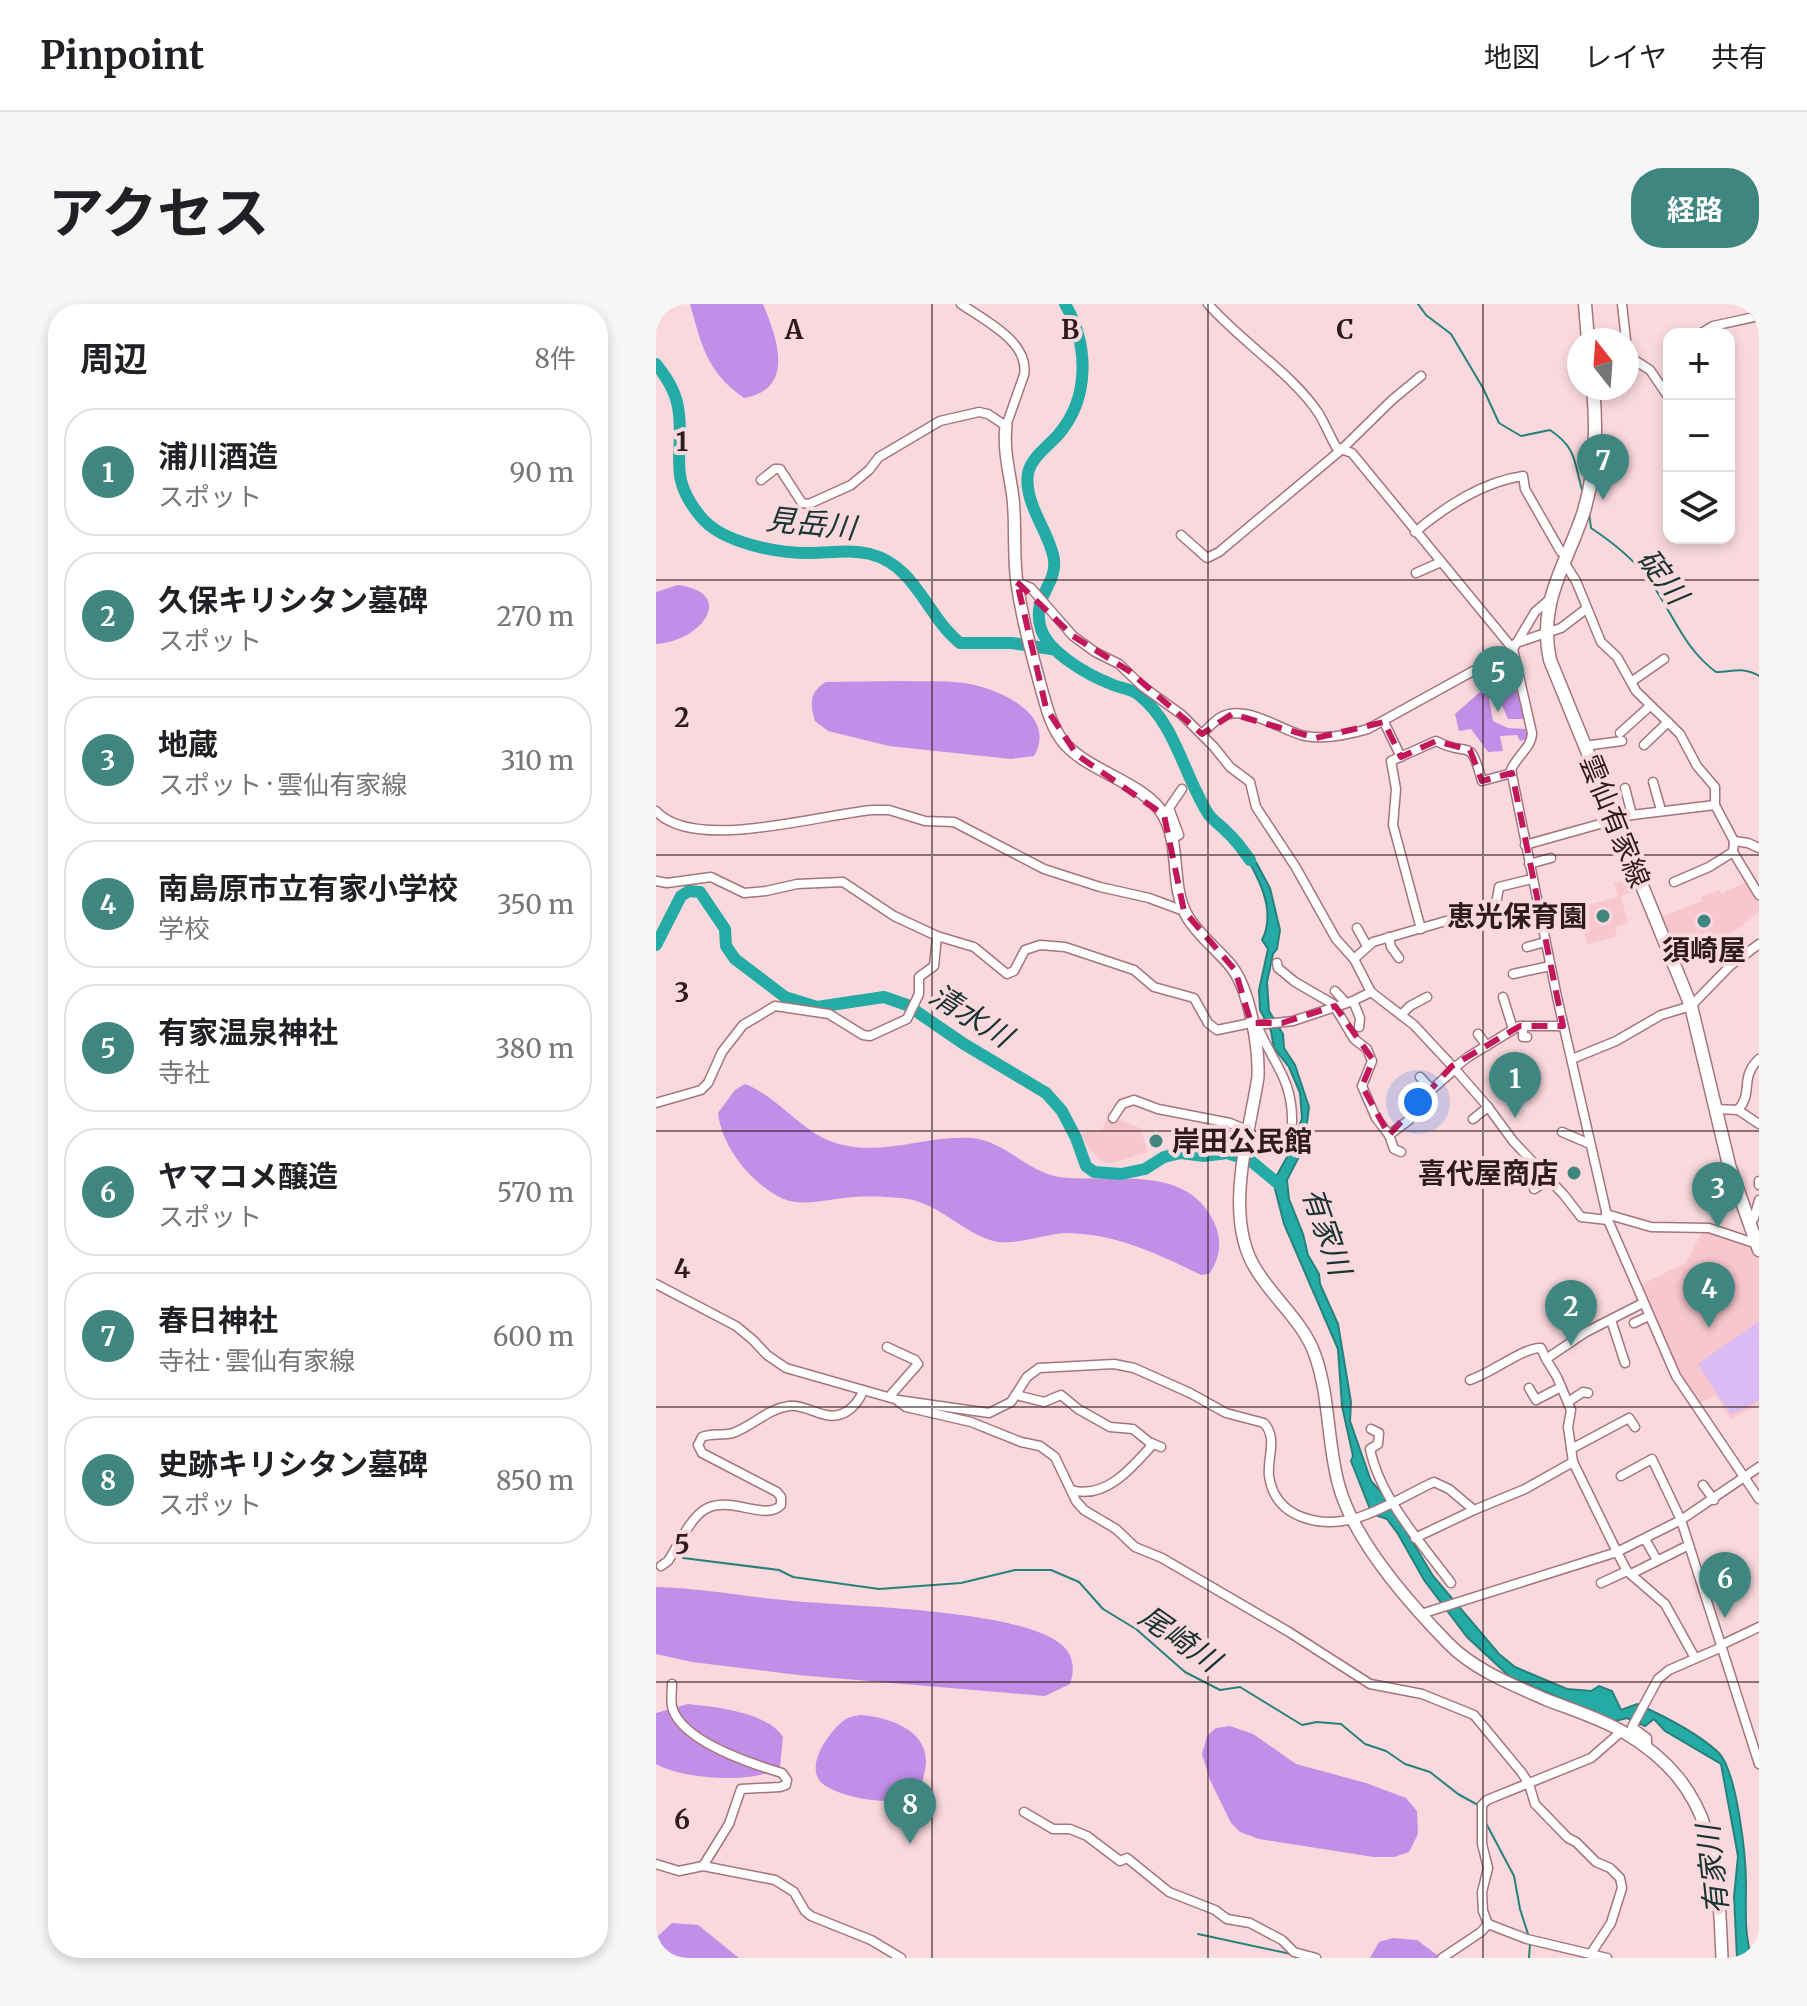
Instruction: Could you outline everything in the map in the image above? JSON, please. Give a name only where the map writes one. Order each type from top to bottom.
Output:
[{"type":"main road","points":[[1585,304],[1587,328]]},
{"type":"main road","name":"雲仙有家線","points":[[1596,400],[1594,458],[1586,502],[1550,599],[1545,633],[1550,660],[1691,1006],[1729,1165],[1758,1246]]},
{"type":"street","points":[[961,304],[1003,334],[1022,355],[1024,375],[1006,426],[1005,454],[1013,500],[1017,582],[1046,708],[1065,744],[1086,762],[1148,798],[1164,815],[1173,838],[1179,895],[1184,911],[1235,970],[1265,1047],[1284,1074],[1291,1101],[1292,1122]]},
{"type":"street","points":[[1208,304],[1318,412],[1336,447],[1352,453],[1415,532],[1514,646],[1532,740],[1516,759],[1512,773],[1550,966],[1607,1217],[1676,1376],[1759,1499]]},
{"type":"street","points":[[1623,308],[1624,328]]},
{"type":"street","points":[[1710,328],[1759,316]]},
{"type":"street","points":[[1639,363],[1650,370],[1663,387]]},
{"type":"street","points":[[1181,535],[1209,558],[1341,450],[1421,376]]},
{"type":"street","points":[[761,480],[775,469],[780,469],[802,503],[809,504],[851,485],[867,473],[879,457],[940,421],[979,412],[1006,426]]},
{"type":"street","points":[[1415,532],[1470,494],[1503,479],[1523,476],[1525,489],[1576,581],[1601,642],[1617,657],[1650,706],[1680,734],[1697,766],[1715,787],[1715,805],[1734,841],[1733,852],[1759,895]]},
{"type":"street","points":[[1416,573],[1441,562]]},
{"type":"street","points":[[1017,582],[1031,588],[1073,636],[1129,671],[1142,686],[1182,715],[1230,767],[1250,782],[1256,807],[1295,866],[1336,939],[1354,959],[1371,992],[1414,1025],[1581,1217],[1607,1217],[1651,1227],[1709,1228],[1758,1246]]},
{"type":"street","points":[[1514,646],[1535,612],[1550,599]]},
{"type":"street","points":[[1202,734],[1218,718],[1232,714],[1255,717],[1303,736],[1346,735],[1384,722],[1514,646],[1561,628],[1586,609]]},
{"type":"street","points":[[1631,682],[1664,659]]},
{"type":"street","points":[[1584,746],[1621,737],[1650,706]]},
{"type":"street","points":[[1384,722],[1401,757]]},
{"type":"street","points":[[1644,745],[1668,722]]},
{"type":"street","points":[[1421,929],[1393,825],[1396,789],[1391,761],[1436,741],[1447,747],[1470,750],[1475,755],[1482,781],[1512,773]]},
{"type":"street","points":[[1653,782],[1661,810]]},
{"type":"street","points":[[1625,788],[1632,815]]},
{"type":"street","points":[[1173,838],[1179,835],[1169,808],[1182,789]]},
{"type":"street","points":[[1525,845],[1632,815],[1715,805]]},
{"type":"street","points":[[656,811],[677,825],[705,830],[752,828],[873,810],[889,810],[925,821],[954,822],[1044,869],[1184,911]]},
{"type":"street","points":[[1734,841],[1759,848]]},
{"type":"street","points":[[1674,882],[1709,867],[1733,852]]},
{"type":"street","points":[[1529,864],[1551,858]]},
{"type":"street","points":[[656,881],[667,883],[711,877],[744,893],[797,884],[843,882],[894,916],[937,936],[974,947],[1007,974],[1014,971],[1025,950],[1040,945],[1065,947],[1134,970],[1154,987],[1194,998],[1214,1029],[1282,1023],[1350,1002],[1371,992]]},
{"type":"street","points":[[1354,959],[1367,946],[1391,933],[1421,929],[1491,908],[1496,904],[1499,887],[1532,879]]},
{"type":"street","points":[[1357,928],[1367,946]]},
{"type":"street","points":[[1391,933],[1391,947],[1399,958]]},
{"type":"street","points":[[656,1103],[701,1090],[708,1083],[722,1052],[743,1025],[775,1006],[829,1014],[863,1035],[879,1033],[907,1019],[919,994],[919,977],[934,966],[937,959],[937,936]]},
{"type":"street","points":[[1527,947],[1545,942]]},
{"type":"street","points":[[1572,1059],[1628,1034],[1661,1015],[1691,1006],[1731,965],[1759,944]]},
{"type":"street","points":[[1277,963],[1278,968],[1293,980],[1334,1006],[1356,1042],[1367,1049],[1372,1061],[1362,1086],[1394,1149],[1401,1152]]},
{"type":"street","points":[[1513,974],[1550,966]]},
{"type":"street","points":[[1364,977],[1375,974]]},
{"type":"street","points":[[1710,989],[1719,997]]},
{"type":"street","points":[[1335,991],[1350,1002],[1360,1018],[1359,1027]]},
{"type":"street","points":[[1386,997],[1397,1012]]},
{"type":"street","points":[[1397,1012],[1427,997]]},
{"type":"street","points":[[1503,997],[1513,1029]]},
{"type":"street","points":[[1256,1024],[1258,1077],[1239,1217],[1245,1248],[1260,1276],[1302,1329],[1316,1357],[1334,1465],[1351,1520],[1451,1647],[1473,1664],[1514,1686],[1622,1731],[1669,1765],[1703,1817],[1713,1848],[1722,1958]]},
{"type":"street","points":[[1523,1026],[1523,1037],[1527,1037]]},
{"type":"street","points":[[1389,1135],[1404,1126],[1409,1120],[1411,1108],[1431,1089],[1513,1029],[1563,1026]]},
{"type":"street","points":[[1478,1034],[1487,1046]]},
{"type":"street","points":[[1628,1034],[1634,1045]]},
{"type":"street","points":[[1738,1110],[1746,1096],[1748,1072],[1759,1059]]},
{"type":"street","points":[[1420,1077],[1431,1089]]},
{"type":"street","points":[[1113,1118],[1122,1104],[1134,1100],[1158,1109],[1230,1123],[1250,1131]]},
{"type":"street","points":[[1473,1119],[1488,1107]]},
{"type":"street","points":[[1716,1109],[1738,1110],[1759,1124]]},
{"type":"street","points":[[1562,1132],[1590,1144]]},
{"type":"street","points":[[1534,1189],[1550,1179]]},
{"type":"street","points":[[1749,1225],[1759,1200]]},
{"type":"street","points":[[656,1284],[736,1326],[786,1368],[894,1399],[989,1413],[1004,1407],[1027,1377],[1039,1368],[1114,1364],[1134,1368],[1200,1397],[1226,1413],[1264,1423],[1272,1442],[1268,1467],[1270,1482],[1281,1504],[1293,1514],[1310,1521],[1330,1524],[1367,1515],[1434,1482],[1439,1482],[1474,1510]]},
{"type":"street","points":[[1546,1359],[1586,1332],[1643,1303]]},
{"type":"street","points":[[1634,1323],[1649,1316]]},
{"type":"street","points":[[1611,1320],[1625,1363]]},
{"type":"street","points":[[887,1347],[918,1364],[894,1399]]},
{"type":"street","points":[[1470,1380],[1487,1375],[1532,1348],[1541,1348],[1571,1410],[1568,1427],[1573,1462],[1617,1552],[1629,1572],[1665,1604],[1695,1658]]},
{"type":"street","points":[[1529,1388],[1536,1400],[1561,1387]]},
{"type":"street","points":[[661,1566],[668,1561],[704,1510],[731,1504],[770,1512],[781,1505],[781,1497],[774,1490],[702,1453],[698,1445],[702,1437],[733,1433],[768,1412],[786,1406],[838,1415],[858,1401],[863,1390]]},
{"type":"street","points":[[1568,1402],[1583,1392],[1588,1393]]},
{"type":"street","points":[[1016,1395],[1044,1402],[1062,1396],[1110,1427],[1133,1429],[1157,1445],[1105,1489],[1085,1493],[1071,1490]]},
{"type":"street","points":[[894,1399],[906,1407],[971,1422],[1021,1442],[1040,1446],[1055,1457],[1084,1510],[1116,1529],[1135,1547],[1162,1558],[1276,1624],[1370,1684],[1422,1694],[1474,1715],[1529,1784],[1535,1804],[1596,1862],[1610,1868],[1620,1878],[1622,1888],[1611,1923],[1592,1952]]},
{"type":"street","points":[[1571,1449],[1629,1418],[1635,1427]]},
{"type":"street","points":[[1380,1431],[1378,1444],[1370,1449],[1380,1481],[1415,1538],[1451,1583]]},
{"type":"street","points":[[1621,1476],[1652,1459],[1681,1520],[1759,1764]]},
{"type":"street","points":[[1415,1538],[1525,1489],[1573,1462]]},
{"type":"street","points":[[1426,1612],[1617,1552],[1681,1520],[1759,1467]]},
{"type":"street","points":[[1703,1485],[1714,1500]]},
{"type":"street","points":[[1645,1539],[1657,1560]]},
{"type":"street","points":[[1601,1583],[1689,1545]]},
{"type":"street","points":[[1647,1747],[1647,1738],[1632,1727],[1658,1679],[1669,1670],[1759,1627]]},
{"type":"street","points":[[672,1684],[673,1710],[690,1732],[726,1752],[782,1773],[787,1780],[786,1785],[780,1787],[741,1789],[729,1824],[703,1866]]},
{"type":"street","points":[[1607,1958],[1530,1939],[1488,1924],[1483,1911],[1482,1892],[1488,1868],[1482,1844],[1481,1809],[1487,1800],[1591,1758],[1622,1731]]},
{"type":"street","points":[[1024,1812],[1053,1829],[1070,1829],[1087,1836],[1120,1861],[1127,1858],[1169,1892],[1215,1910],[1227,1919],[1250,1923],[1282,1940],[1294,1952],[1316,1958]]},
{"type":"street","points":[[656,1864],[679,1871],[703,1866],[775,1880],[794,1892],[811,1916],[871,1940],[901,1958]]},
{"type":"street","points":[[1442,1958],[1488,1924]]},
{"type":"highlighted area","points":[[1017,582],[1073,636],[1129,671],[1202,734],[1232,714],[1316,738],[1384,722],[1401,757],[1436,741],[1470,750],[1482,781],[1512,773],[1563,1026],[1520,1026],[1452,1066],[1389,1135],[1362,1086],[1373,1060],[1335,1006],[1282,1023],[1251,1023],[1235,970],[1184,911],[1164,815],[1077,755],[1046,708]]},
{"type":"shaded area","points":[[690,304],[763,304],[777,346],[777,373],[771,384],[760,393],[744,398],[731,388],[707,357]]},
{"type":"shaded area","points":[[678,585],[696,590],[706,597],[709,606],[706,616],[687,635],[656,644],[656,592]]},
{"type":"shaded area","points":[[1510,677],[1522,703],[1525,719],[1508,719],[1498,696],[1489,699],[1493,721],[1508,728],[1528,729],[1527,739],[1520,741],[1517,735],[1500,736],[1503,751],[1488,752],[1471,729],[1459,731],[1455,714],[1480,692]]},
{"type":"shaded area","points":[[826,682],[970,684],[1011,699],[1033,717],[1038,729],[1039,742],[1034,756],[1011,759],[889,746],[828,731],[815,721],[812,699],[816,690]]},
{"type":"shaded area","name":"恵光保育園","points":[[1637,876],[1641,890],[1621,896],[1628,923],[1615,927],[1617,936],[1587,944],[1578,908],[1618,897],[1614,883]]},
{"type":"shaded area","points":[[1747,881],[1759,899],[1759,912],[1708,952],[1703,946],[1678,960],[1660,917],[1702,901],[1701,897],[1719,890],[1722,894]]},
{"type":"shaded area","points":[[745,1084],[770,1098],[816,1134],[843,1145],[876,1148],[971,1138],[994,1144],[1036,1169],[1059,1177],[1124,1178],[1166,1183],[1185,1191],[1201,1203],[1214,1222],[1219,1242],[1216,1261],[1209,1274],[1201,1275],[1137,1246],[1086,1234],[1068,1233],[999,1242],[979,1235],[926,1205],[902,1198],[860,1197],[798,1202],[781,1198],[748,1173],[732,1151],[721,1126],[718,1113],[735,1090]]},
{"type":"shaded area","points":[[1110,1116],[1140,1128],[1148,1152],[1116,1162],[1107,1163],[1099,1159],[1081,1133],[1101,1130]]},
{"type":"shaded area","points":[[1708,1231],[1755,1249],[1759,1256],[1759,1404],[1731,1419],[1715,1395],[1698,1405],[1677,1372],[1640,1285],[1686,1263],[1702,1232]]},
{"type":"shaded area","points":[[1759,1321],[1759,1400],[1731,1415],[1698,1364]]},
{"type":"shaded area","points":[[656,1587],[930,1611],[1009,1623],[1040,1633],[1062,1645],[1071,1658],[1072,1679],[1070,1684],[1045,1696],[798,1675],[692,1662],[656,1654]]},
{"type":"shaded area","points":[[688,1704],[740,1712],[765,1722],[783,1737],[780,1767],[754,1776],[718,1778],[683,1773],[656,1764],[656,1713]]},
{"type":"shaded area","points":[[860,1715],[896,1723],[916,1736],[926,1757],[917,1793],[897,1800],[870,1800],[843,1794],[823,1784],[816,1769],[820,1751],[843,1721]]},
{"type":"shaded area","points":[[1230,1726],[1253,1734],[1296,1764],[1366,1783],[1406,1798],[1417,1811],[1418,1834],[1409,1852],[1394,1857],[1374,1857],[1259,1839],[1240,1832],[1231,1823],[1210,1780],[1202,1754],[1207,1736],[1216,1728]]},
{"type":"shaded area","points":[[672,1923],[698,1925],[739,1958],[663,1958],[657,1937]]},
{"type":"shaded area","points":[[1393,1938],[1417,1940],[1441,1958],[1370,1958],[1379,1942]]},
{"type":"water","points":[[1237,840],[1256,862],[1270,888],[1280,930],[1267,982],[1269,1011],[1283,1034],[1284,1048],[1295,1065],[1309,1107],[1304,1147],[1287,1180],[1289,1199],[1308,1255],[1319,1274],[1320,1284],[1338,1324],[1351,1402],[1350,1421],[1371,1481],[1387,1499],[1433,1576],[1499,1654],[1515,1667],[1567,1689],[1591,1691],[1599,1686],[1612,1691],[1621,1710],[1637,1704],[1690,1731],[1718,1752],[1730,1776],[1739,1815],[1746,1871],[1747,1931],[1752,1958],[1737,1958],[1734,1897],[1738,1856],[1721,1764],[1665,1731],[1654,1719],[1645,1726],[1627,1718],[1615,1721],[1510,1677],[1467,1637],[1424,1580],[1387,1519],[1372,1514],[1351,1461],[1353,1456],[1342,1406],[1338,1349],[1284,1224],[1275,1189],[1277,1175],[1292,1148],[1302,1118],[1300,1093],[1289,1067],[1274,1048],[1271,1031],[1260,1010],[1259,990],[1268,949],[1262,940],[1268,915],[1262,888]]},
{"type":"waterway","name":"有家川","points":[[1065,304],[1079,337],[1081,388],[1068,420],[1036,457],[1028,473],[1033,507],[1054,560],[1052,577],[1039,608],[1041,629],[1052,646],[1070,662],[1102,680],[1136,693],[1152,707],[1171,736],[1209,815],[1250,860]]},
{"type":"waterway","name":"碇川","points":[[1418,304],[1426,315],[1451,334],[1483,388],[1499,423],[1521,436],[1550,430],[1565,443],[1573,456],[1582,490]]},
{"type":"waterway","name":"見岳川","points":[[656,364],[670,384],[678,407],[679,463],[683,488],[690,502],[710,526],[736,540],[766,548],[796,553],[847,551],[870,554],[899,569],[960,643],[1012,643],[1051,649]]},
{"type":"waterway","name":"碇川","points":[[1589,512],[1591,528],[1618,547],[1641,570],[1688,643],[1705,663],[1716,672],[1743,670],[1759,676]]},
{"type":"waterway","name":"清水川","points":[[656,945],[681,896],[689,891],[700,892],[725,929],[726,946],[735,959],[785,997],[817,1007],[884,997],[907,1005],[964,1044],[1046,1093],[1062,1111],[1086,1166],[1094,1172],[1121,1174],[1145,1169],[1164,1157],[1181,1153],[1204,1156],[1227,1153],[1251,1161],[1281,1186]]},
{"type":"waterway","name":"尾崎川","points":[[683,1558],[779,1570],[793,1577],[879,1589],[961,1583],[1015,1570],[1051,1570],[1079,1582],[1103,1609],[1136,1629],[1185,1672],[1220,1690],[1240,1687],[1302,1725],[1317,1722],[1341,1724],[1365,1744],[1386,1751],[1405,1764],[1430,1772],[1478,1805]]},
{"type":"waterway","name":"尾崎川","points":[[1487,1825],[1514,1876],[1529,1937]]},
{"type":"waterway","points":[[1198,1934],[1291,1954]]},
{"type":"waterway","name":"尾崎川","points":[[1529,1958],[1530,1943]]},
{"type":"place","name":"春日神社","points":[[1603,500]]},
{"type":"place","name":"有家温泉神社","points":[[1498,712]]},
{"type":"place","name":"恵光保育園","points":[[1603,916]]},
{"type":"place","name":"須崎屋","points":[[1704,921]]},
{"type":"place","name":"浦川酒造","points":[[1515,1118]]},
{"type":"place","name":"岸田公民館","points":[[1156,1141]]},
{"type":"place","name":"喜代屋商店","points":[[1574,1173]]},
{"type":"place","name":"地蔵","points":[[1718,1228]]},
{"type":"place","name":"南島原市立有家小学校","points":[[1709,1328]]},
{"type":"place","name":"久保キリシタン墓碑","points":[[1571,1346]]},
{"type":"place","name":"ヤマコメ醸造","points":[[1725,1618]]},
{"type":"place","name":"史跡キリシタン墓碑","points":[[910,1844]]}]
